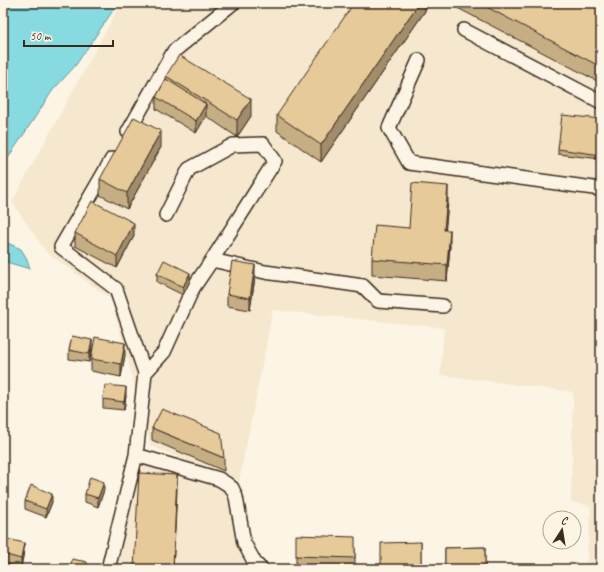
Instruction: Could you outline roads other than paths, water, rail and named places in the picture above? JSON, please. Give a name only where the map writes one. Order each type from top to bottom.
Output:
[{"type":"street","points":[[108,569],[136,455],[145,373],[116,288],[61,247],[174,51],[233,3]]},
{"type":"street","points":[[464,30],[601,102]]},
{"type":"street","points":[[419,60],[389,128],[409,163],[601,189]]},
{"type":"street","points":[[145,373],[164,352],[194,288],[275,161],[263,144],[233,145],[189,169],[166,215]]},
{"type":"street","points":[[212,260],[265,272],[363,286],[378,300],[443,306]]},
{"type":"street","points":[[136,455],[219,479],[232,488],[236,497],[244,543],[255,563],[261,569]]},
{"type":"water","points":[[3,3],[121,3],[112,12],[75,66],[53,90],[6,161],[3,171]]},
{"type":"water","points":[[3,241],[21,249],[27,259],[30,269],[3,261]]}]
